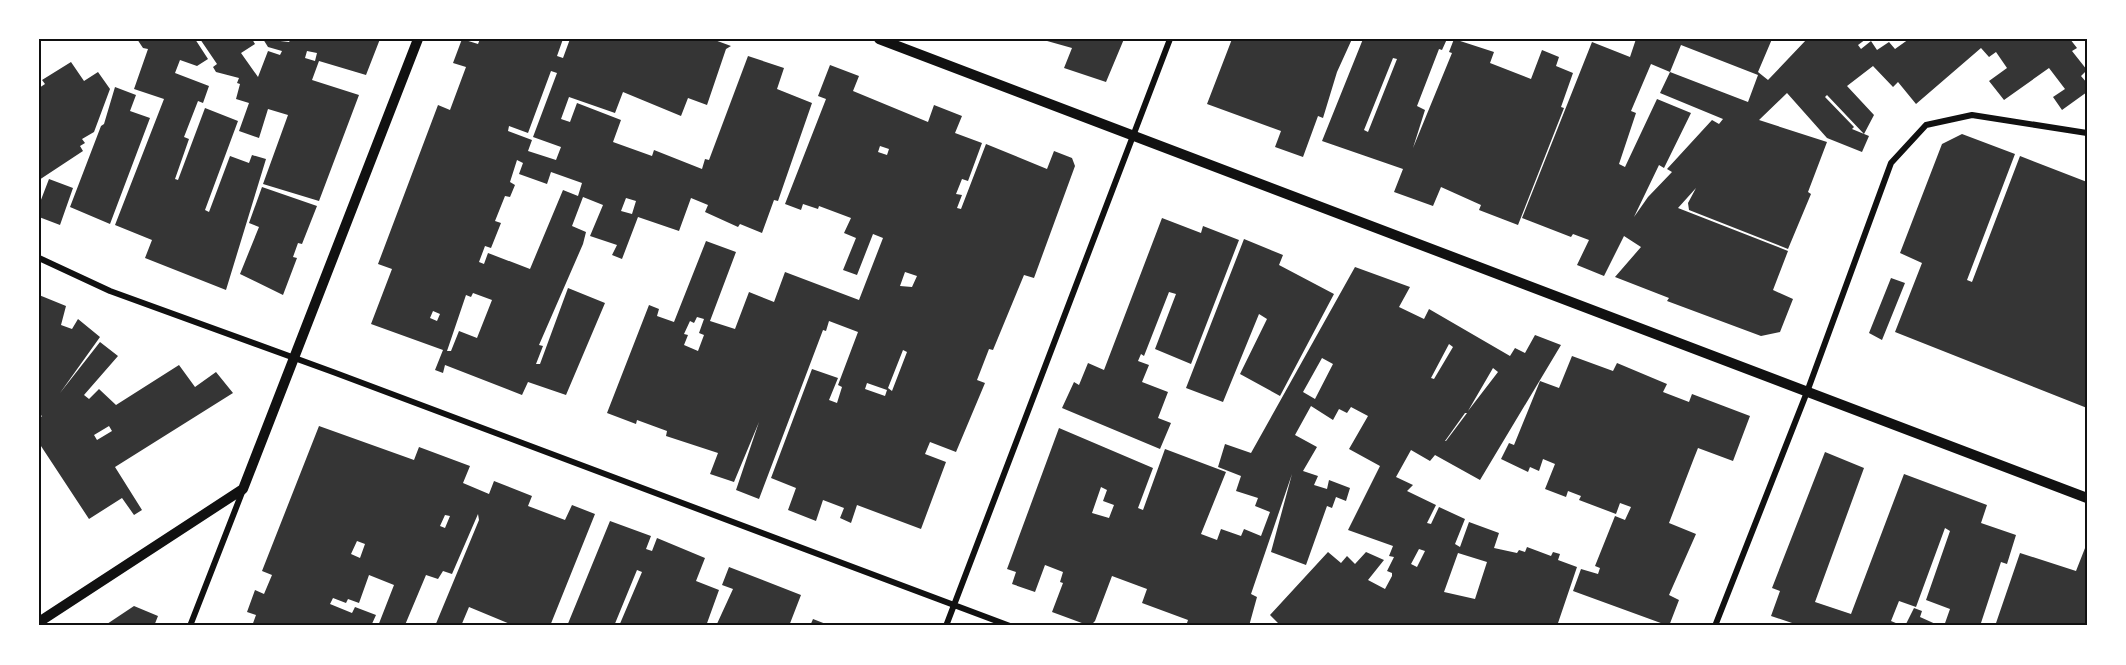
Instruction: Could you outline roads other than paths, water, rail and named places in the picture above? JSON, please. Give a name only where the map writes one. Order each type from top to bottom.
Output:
[{"type":"street","points":[[190,626],[418,39]]},
{"type":"street","points":[[879,39],[2087,498]]},
{"type":"street","points":[[946,626],[1135,136],[1170,39]]},
{"type":"street","points":[[1715,626],[1807,392],[1891,163],[1926,125],[1972,115],[2087,133]]},
{"type":"street","points":[[39,258],[110,291],[296,358],[1010,626]]},
{"type":"street","points":[[39,622],[243,489]]}]
